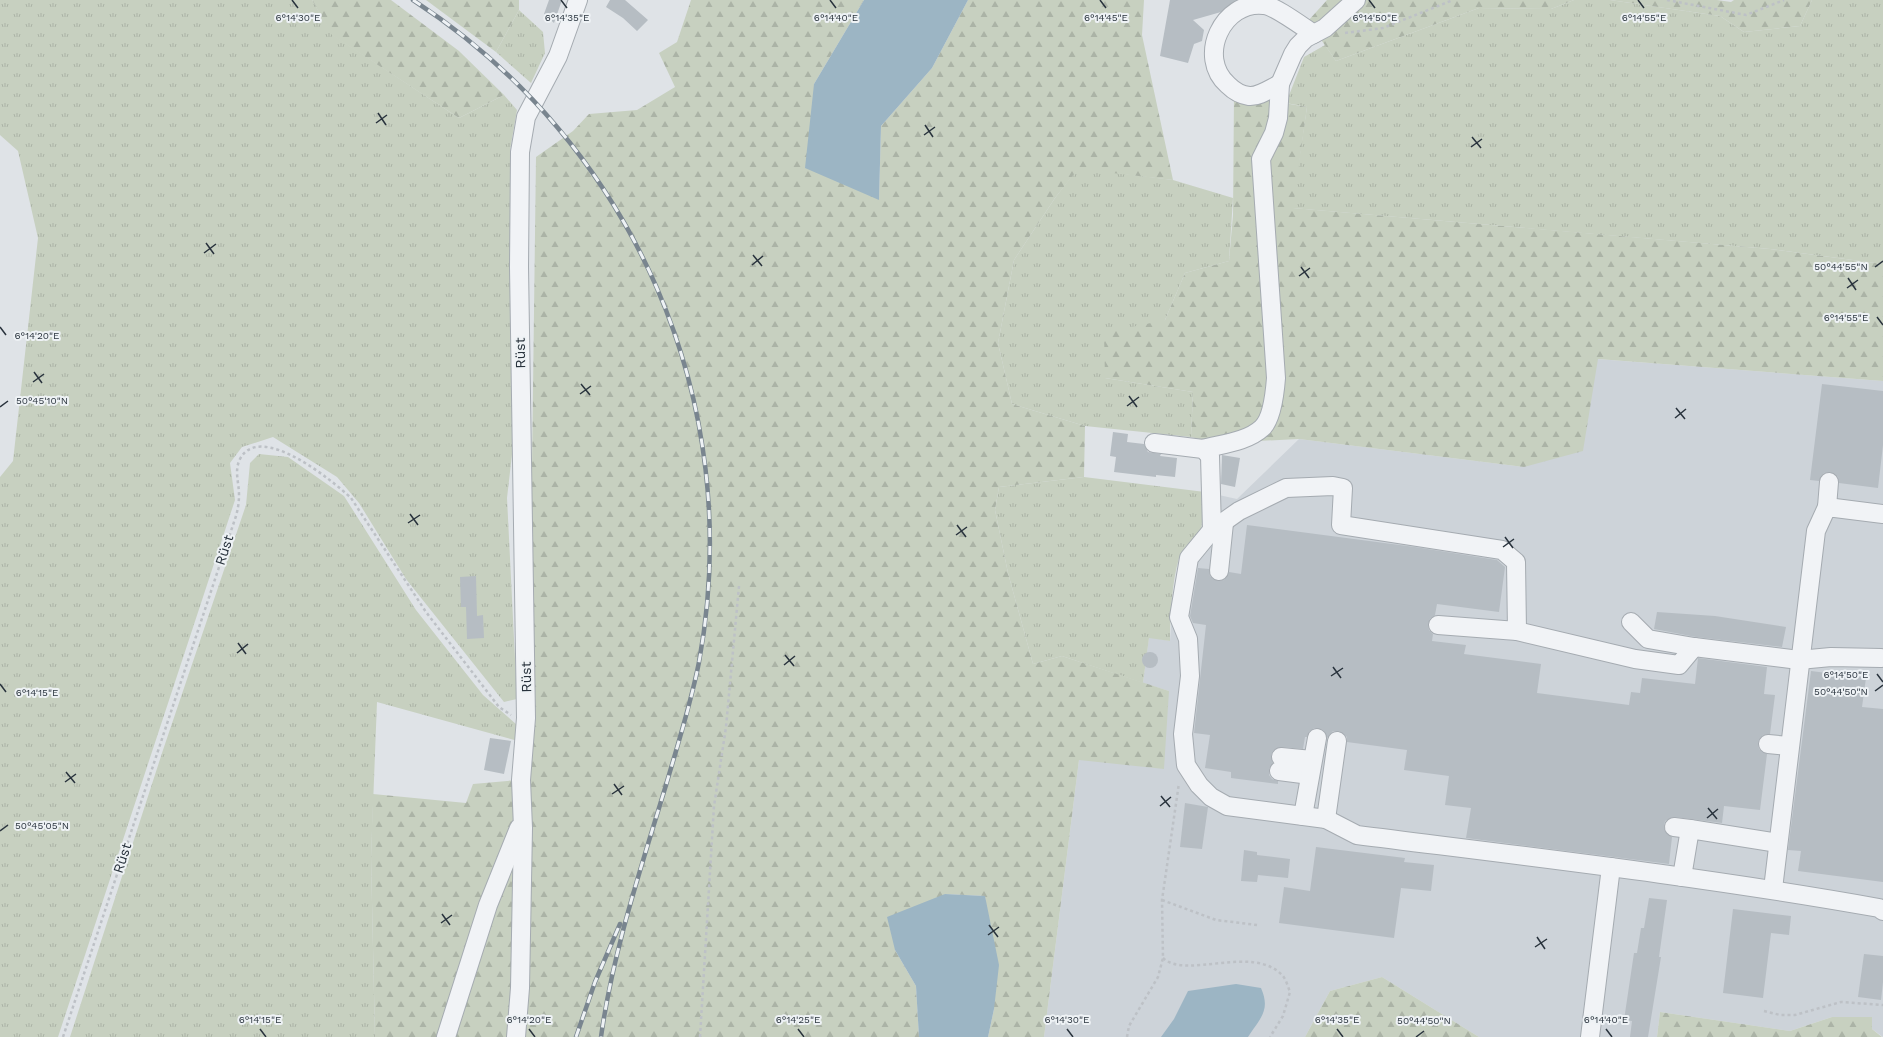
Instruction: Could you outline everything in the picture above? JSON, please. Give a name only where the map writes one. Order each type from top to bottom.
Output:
[{"type":"street","name":"Rüst","points":[[516,1037],[520,988],[523,818],[521,780],[526,718],[519,267],[520,152],[526,117],[558,56],[578,0]]},
{"type":"street","points":[[1154,443],[1203,449],[1248,437],[1262,428],[1275,394],[1276,378],[1261,159],[1274,133],[1278,118],[1280,84],[1298,46],[1314,34],[1326,28],[1356,0]]},
{"type":"street","points":[[1280,84],[1264,92],[1249,96],[1234,90],[1220,78],[1214,66],[1214,53],[1215,39],[1221,27],[1242,8],[1254,4],[1266,5],[1314,34]]},
{"type":"street","points":[[1203,449],[1210,456],[1218,527],[1219,571]]},
{"type":"street","points":[[1772,889],[1816,531],[1827,508],[1829,482]]},
{"type":"street","points":[[1517,631],[1516,562],[1502,550],[1341,525],[1343,488],[1333,486],[1286,488],[1239,512],[1218,527],[1189,558],[1179,617],[1188,639],[1190,676],[1183,734],[1186,765],[1199,785],[1211,797],[1227,806],[1326,819],[1357,835],[1772,889],[1879,908],[1883,911]]},
{"type":"street","points":[[1827,508],[1883,514]]},
{"type":"street","points":[[1631,622],[1648,639],[1694,647],[1799,660],[1831,657],[1881,658]]},
{"type":"street","points":[[1438,625],[1517,631],[1635,659],[1679,664],[1694,647]]},
{"type":"street","points":[[1303,816],[1317,738]]},
{"type":"street","points":[[1326,819],[1337,741]]},
{"type":"street","points":[[1768,744],[1789,746]]},
{"type":"street","points":[[1280,764],[1311,768]]},
{"type":"street","points":[[446,1037],[488,904],[523,818]]},
{"type":"street","points":[[1682,877],[1682,828],[1778,843]]},
{"type":"street","points":[[1590,1037],[1611,867]]},
{"type":"path","points":[[1337,34],[1383,28],[1453,0]]},
{"type":"path","points":[[1667,0],[1746,15],[1784,0]]},
{"type":"path","name":"Rüst","points":[[63,1037],[236,516],[239,494],[236,475],[238,465],[245,452],[262,446],[284,451],[338,486],[351,498],[426,612],[499,707],[514,718],[526,718]]},
{"type":"path","points":[[700,1037],[714,806],[726,727],[740,586]]},
{"type":"path","points":[[1127,1037],[1129,1026],[1158,977],[1163,958],[1162,900],[1179,779],[1186,765]]},
{"type":"path","points":[[1162,900],[1216,920],[1257,925]]},
{"type":"path","points":[[1163,958],[1167,962],[1188,966],[1210,963],[1244,962],[1269,965],[1284,976],[1290,992],[1283,1016],[1270,1037]]},
{"type":"path","points":[[1764,1012],[1780,1015],[1794,1015],[1841,1002],[1883,1005]]},
{"type":"shaded area","points":[[1597,359],[1883,381],[1883,1037],[1872,1029],[1872,1017],[1832,1017],[1790,1031],[1660,1012],[1657,1037],[1479,1037],[1382,977],[1330,991],[1305,1037],[1044,1037],[1079,760],[1169,691],[1143,683],[1149,637],[1170,641],[1173,600],[1180,557],[1189,542],[1201,532],[1205,492],[1237,499],[1299,439],[1524,467]]},
{"type":"green space","points":[[0,0],[312,0],[333,35],[459,118],[504,95],[517,110],[510,150],[523,359],[507,498],[517,699],[504,702],[406,579],[359,503],[337,477],[273,437],[242,447],[230,463],[235,500],[58,1037],[0,1037],[0,477],[13,461],[38,238],[18,151],[0,135]]},
{"type":"green space","points":[[312,0],[391,0],[459,51],[504,95],[459,118],[332,35]]},
{"type":"green space","points":[[426,0],[519,0],[519,10],[496,52]]},
{"type":"green space","points":[[691,0],[864,0],[814,84],[879,200],[881,126],[932,68],[968,0],[1144,0],[1142,35],[1173,180],[1078,169],[1055,198],[1014,260],[998,343],[1012,404],[1085,426],[1084,477],[999,487],[995,510],[1008,573],[1033,664],[1062,656],[1169,691],[1164,769],[1079,760],[1044,1037],[988,1037],[994,1009],[985,896],[945,894],[895,950],[916,986],[919,1037],[375,1037],[371,857],[373,794],[466,803],[473,784],[528,779],[536,157],[573,131],[589,114],[637,110],[675,87],[659,53],[677,42]]},
{"type":"green space","points":[[1327,0],[1574,0],[1551,9],[1479,8],[1336,61],[1308,21]]},
{"type":"green space","points":[[1574,0],[1610,0],[1720,16],[1744,32],[1800,26],[1812,0],[1883,0],[1883,264],[1770,249],[1292,208],[1307,107],[1286,103],[1304,57],[1325,45],[1336,61],[1479,8],[1551,9]]},
{"type":"green space","points":[[1610,0],[1717,0],[1731,2],[1734,0],[1812,0],[1800,26],[1744,32],[1720,16]]},
{"type":"green space","points":[[519,10],[543,32],[545,53],[531,83],[496,52]]},
{"type":"green space","points":[[1234,94],[1307,107],[1293,208],[1770,249],[1883,264],[1883,381],[1598,359],[1583,451],[1524,467],[1299,439],[1215,443],[1191,437],[1193,392],[1105,378],[1104,333],[1165,320],[1185,273],[1229,261],[1233,215]]},
{"type":"green space","points":[[1078,168],[1173,180],[1233,198],[1229,261],[1185,273],[1165,320],[1105,378],[1193,392],[1191,437],[1085,426],[1012,404],[998,343],[1014,260],[1055,198]]},
{"type":"green space","points":[[259,454],[288,457],[344,496],[416,610],[483,695],[517,725],[518,741],[377,702],[371,857],[375,1037],[70,1037],[163,750],[246,505],[250,463]]},
{"type":"green space","points":[[1084,477],[1205,492],[1201,532],[1188,544],[1179,558],[1172,599],[1170,641],[1149,638],[1143,683],[1062,656],[1033,664],[1008,573],[995,510],[999,487]]},
{"type":"green space","points":[[1382,977],[1479,1037],[1305,1037],[1330,991]]},
{"type":"green space","points":[[1660,1012],[1790,1031],[1832,1017],[1872,1017],[1872,1029],[1882,1037],[1657,1037]]},
{"type":"water","points":[[864,0],[968,0],[932,68],[881,126],[879,200],[805,168],[814,84]]},
{"type":"water","points":[[945,894],[985,896],[999,965],[994,1009],[988,1037],[919,1037],[916,986],[895,950],[887,917]]},
{"type":"water","points":[[1236,984],[1261,988],[1264,996],[1265,1003],[1263,1014],[1248,1037],[1161,1037],[1174,1019],[1188,991]]},
{"type":"building","points":[[549,0],[562,0],[554,23],[544,14]]},
{"type":"building","points":[[610,0],[625,0],[648,20],[637,31],[623,18],[606,7]]},
{"type":"building","points":[[1170,0],[1237,0],[1221,12],[1193,20],[1204,30],[1202,41],[1194,44],[1188,63],[1160,56]]},
{"type":"building","points":[[1822,384],[1883,391],[1883,445],[1878,488],[1839,483],[1838,477],[1830,472],[1824,473],[1819,481],[1810,480]]},
{"type":"building","points":[[1113,432],[1128,434],[1127,442],[1144,444],[1148,452],[1161,454],[1160,456],[1177,458],[1175,477],[1156,475],[1156,477],[1114,472],[1116,457],[1110,456]]},
{"type":"building","points":[[1222,455],[1240,458],[1235,487],[1221,484]]},
{"type":"building","points":[[1247,525],[1415,547],[1497,560],[1505,567],[1499,612],[1437,604],[1435,615],[1430,619],[1428,624],[1429,630],[1433,634],[1432,641],[1466,645],[1464,654],[1541,664],[1537,693],[1629,705],[1631,692],[1640,693],[1642,678],[1695,684],[1698,658],[1767,667],[1764,694],[1775,695],[1770,734],[1763,735],[1758,743],[1759,749],[1767,754],[1760,810],[1724,806],[1722,823],[1675,817],[1670,818],[1665,821],[1664,826],[1665,831],[1672,837],[1669,864],[1466,838],[1471,808],[1445,805],[1449,776],[1404,770],[1407,750],[1347,742],[1347,737],[1339,731],[1333,731],[1327,738],[1323,730],[1314,728],[1309,732],[1307,737],[1305,737],[1303,749],[1282,747],[1273,751],[1271,756],[1273,763],[1269,769],[1269,775],[1272,779],[1278,781],[1278,784],[1231,778],[1231,772],[1205,768],[1210,735],[1194,733],[1206,625],[1193,623],[1190,616],[1198,568],[1209,569],[1210,576],[1218,581],[1224,580],[1229,572],[1241,574]]},
{"type":"building","points":[[476,576],[477,616],[483,615],[484,638],[467,639],[466,607],[461,607],[460,577]]},
{"type":"building","points":[[1657,612],[1715,616],[1786,627],[1782,647],[1696,637],[1654,629]]},
{"type":"building","points":[[1150,652],[1156,654],[1158,660],[1156,666],[1150,668],[1144,666],[1142,660],[1144,654]]},
{"type":"building","points":[[1811,671],[1866,678],[1862,707],[1883,709],[1883,882],[1798,871],[1801,851],[1788,850]]},
{"type":"building","points":[[490,738],[511,741],[504,774],[484,770]]},
{"type":"building","points":[[1185,803],[1208,807],[1202,849],[1180,847]]},
{"type":"building","points":[[1316,847],[1405,858],[1404,862],[1434,865],[1431,891],[1401,888],[1394,938],[1279,923],[1284,887],[1310,891]]},
{"type":"building","points":[[1244,850],[1257,852],[1257,855],[1290,859],[1288,878],[1258,875],[1257,882],[1241,881]]},
{"type":"building","points":[[1649,898],[1667,900],[1659,957],[1661,957],[1648,1037],[1630,1037],[1632,1021],[1624,1020],[1634,953],[1637,953],[1641,928],[1644,928]]},
{"type":"building","points":[[1733,909],[1791,916],[1789,935],[1771,933],[1763,998],[1723,993]]},
{"type":"building","points":[[1864,954],[1883,956],[1881,1000],[1858,997]]},
{"type":"railway","points":[[413,0],[490,59],[557,127],[613,204],[656,287],[688,376],[706,469],[710,565],[699,662],[684,724],[620,941],[606,1005],[601,1037]]},
{"type":"railway","points":[[576,1037],[595,982],[620,924]]}]
